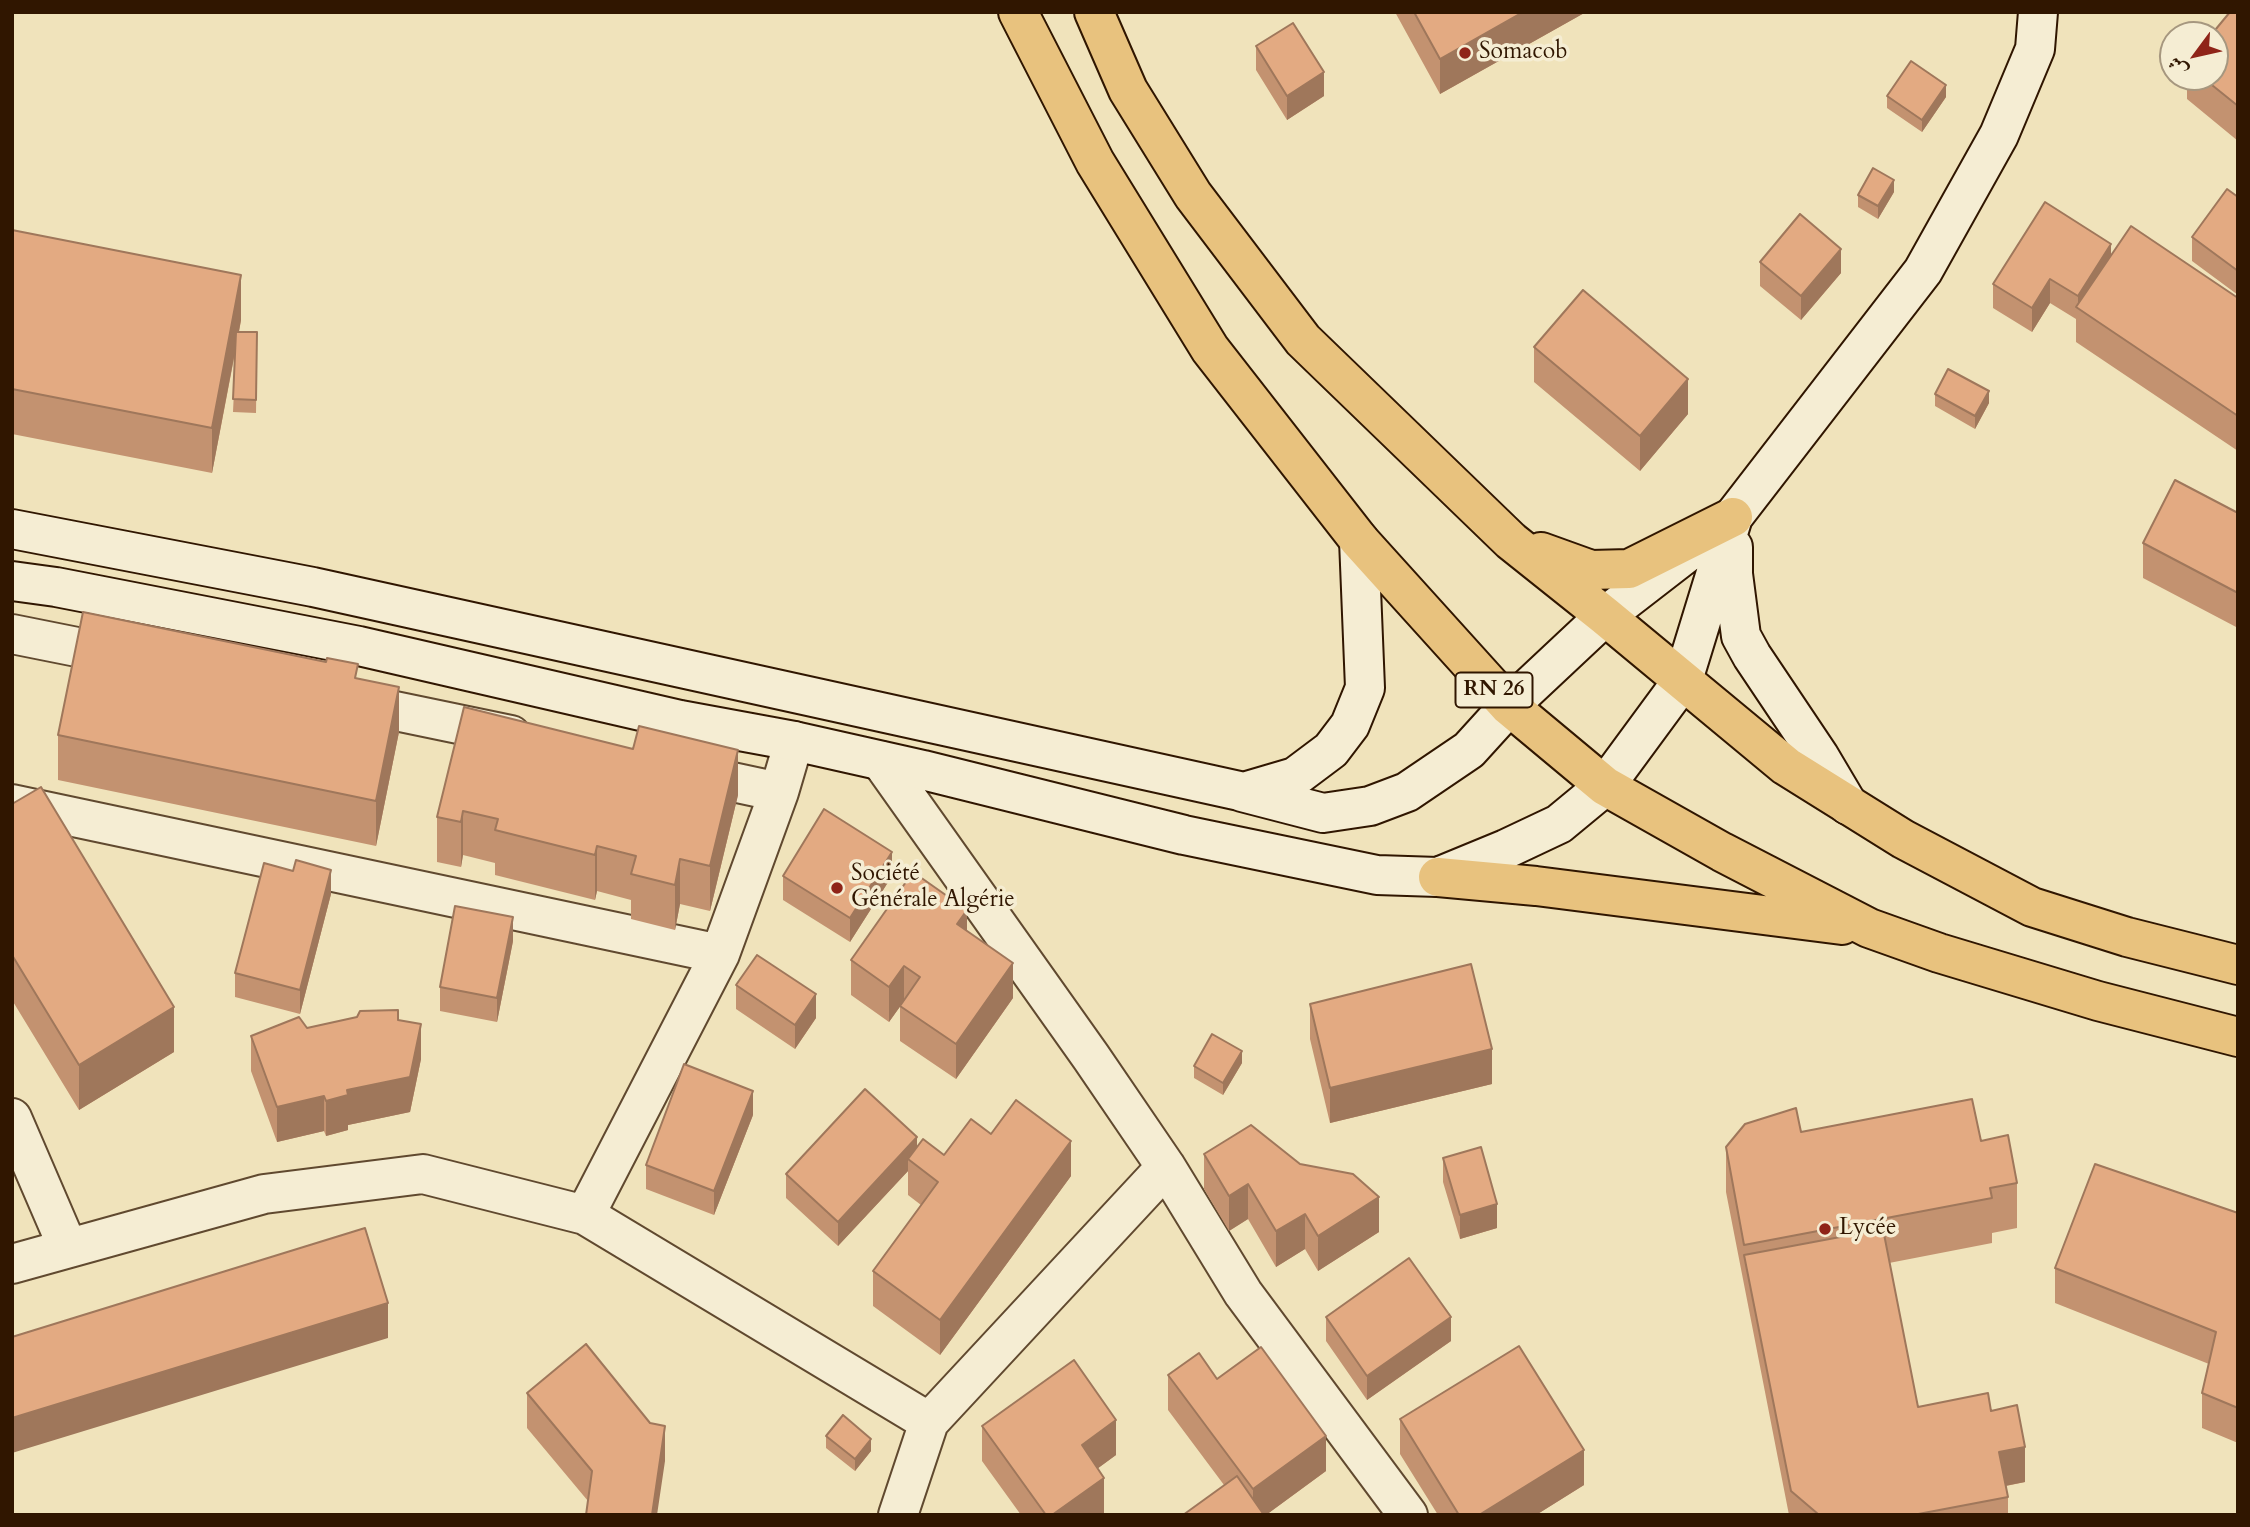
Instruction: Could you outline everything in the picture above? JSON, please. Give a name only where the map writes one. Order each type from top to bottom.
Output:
[{"type":"main road","name":"RN 26","points":[[1018,12],[1095,162],[1210,349],[1359,540],[1509,706],[1605,786],[1722,852],[1869,928],[1939,953],[2098,1001],[2238,1037]]},
{"type":"main road","points":[[1094,12],[1128,90],[1193,195],[1303,340],[1511,541],[1786,766],[1903,839],[2032,907],[2127,937],[2238,965]]},
{"type":"main road","points":[[1605,616],[1733,517],[1923,271],[1999,135],[2035,50],[2038,12]]},
{"type":"main road","points":[[1511,541],[1591,570],[1629,569],[1733,517]]},
{"type":"main road","points":[[1438,877],[1559,824],[1605,786],[1683,680],[1733,517]]},
{"type":"main road","points":[[1733,517],[1733,574],[1741,636],[1848,805]]},
{"type":"main road","points":[[12,529],[313,587],[1244,792],[1295,777],[1331,750],[1350,725],[1365,688],[1359,540]]},
{"type":"main road","points":[[12,581],[56,587],[359,646],[680,720],[794,741],[1197,838],[1377,875],[1438,877],[1536,886],[1869,928]]},
{"type":"main road","name":"RN 26","points":[[1509,706],[1605,616]]},
{"type":"main road","points":[[12,634],[162,664]]},
{"type":"main road","points":[[312,694],[539,741]]},
{"type":"main road","points":[[1227,788],[1323,813],[1370,806],[1407,792],[1469,750],[1509,706]]},
{"type":"main road","points":[[585,1215],[720,954],[779,792],[794,741]]},
{"type":"main road","points":[[881,761],[1166,1167],[1243,1293],[1408,1515]]},
{"type":"main road","points":[[659,766],[779,792]]},
{"type":"main road","points":[[12,804],[720,954]]},
{"type":"main road","points":[[12,1118],[68,1248]]},
{"type":"main road","points":[[898,1515],[929,1422],[1166,1167]]},
{"type":"main road","points":[[12,1264],[264,1194],[423,1174],[585,1215],[929,1422]]},
{"type":"building","points":[[1414,12],[1523,12],[1440,59]]},
{"type":"building","points":[[2230,12],[2238,12],[2238,106],[2219,91],[2229,91],[2229,21],[2223,21]]},
{"type":"building","points":[[1293,23],[1324,72],[1287,96],[1256,46]]},
{"type":"building","points":[[1911,61],[1946,85],[1922,120],[1887,96]]},
{"type":"building","points":[[1873,168],[1894,180],[1878,206],[1858,195]]},
{"type":"building","points":[[2227,189],[2238,197],[2238,271],[2192,237]]},
{"type":"building","points":[[2045,202],[2111,244],[2078,296],[2050,279],[2032,308],[1993,284]]},
{"type":"building","points":[[1800,214],[1841,249],[1801,296],[1760,262]]},
{"type":"building","points":[[2131,226],[2238,298],[2238,416],[2076,307]]},
{"type":"building","points":[[12,230],[241,275],[212,428],[12,389]]},
{"type":"building","points":[[1583,290],[1688,379],[1640,436],[1534,347]]},
{"type":"building","points":[[236,332],[257,332],[256,400],[233,399]]},
{"type":"building","points":[[1948,369],[1989,391],[1975,416],[1935,394]]},
{"type":"building","points":[[2175,480],[2238,513],[2238,593],[2143,543]]},
{"type":"building","points":[[83,612],[326,662],[327,658],[358,664],[355,678],[399,687],[376,801],[58,735]]},
{"type":"building","points":[[464,707],[633,749],[639,726],[738,750],[710,866],[680,859],[675,885],[631,874],[636,856],[597,846],[595,855],[495,830],[498,819],[463,811],[461,822],[437,817]]},
{"type":"building","points":[[41,787],[174,1007],[79,1065],[12,955],[12,804]]},
{"type":"building","name":"Société Générale Algérie","points":[[824,809],[892,852],[850,918],[783,876]]},
{"type":"building","points":[[296,860],[331,870],[300,990],[235,973],[264,863],[293,871]]},
{"type":"building","points":[[913,872],[967,910],[957,924],[1013,963],[956,1044],[900,1006],[920,977],[904,966],[889,987],[851,960]]},
{"type":"building","points":[[455,906],[513,917],[497,998],[440,987]]},
{"type":"building","points":[[757,955],[816,994],[795,1025],[736,985]]},
{"type":"building","points":[[1471,964],[1492,1049],[1330,1088],[1310,1004]]},
{"type":"building","points":[[398,1010],[398,1020],[421,1024],[410,1077],[347,1090],[348,1095],[326,1101],[324,1096],[277,1107],[251,1036],[299,1017],[307,1028],[357,1017],[360,1011]]},
{"type":"building","points":[[1212,1034],[1242,1051],[1223,1083],[1194,1066]]},
{"type":"building","points":[[684,1064],[753,1091],[714,1191],[646,1165]]},
{"type":"building","points":[[865,1089],[917,1137],[838,1222],[786,1174]]},
{"type":"building","points":[[1972,1099],[1981,1141],[2008,1135],[2017,1183],[1990,1188],[1992,1198],[1744,1245],[1726,1147],[1745,1124],[1796,1108],[1801,1132]]},
{"type":"building","points":[[1016,1100],[1071,1141],[940,1320],[873,1271],[938,1182],[908,1159],[923,1139],[944,1155],[971,1119],[991,1134]]},
{"type":"building","points":[[1251,1125],[1300,1164],[1353,1174],[1379,1197],[1318,1236],[1305,1214],[1276,1231],[1248,1184],[1229,1196],[1204,1154]]},
{"type":"building","points":[[1481,1147],[1497,1204],[1460,1215],[1443,1158]]},
{"type":"building","points":[[2095,1164],[2238,1213],[2238,1408],[2202,1393],[2216,1332],[2055,1268]]},
{"type":"building","points":[[365,1228],[388,1303],[12,1418],[12,1337]]},
{"type":"building","points":[[1883,1229],[1918,1407],[1988,1393],[1991,1411],[2017,1405],[2025,1447],[1999,1452],[2008,1497],[1913,1515],[1820,1515],[1791,1491],[1744,1255]]},
{"type":"building","points":[[1409,1258],[1451,1317],[1367,1376],[1326,1317]]},
{"type":"building","points":[[586,1344],[650,1423],[665,1426],[652,1515],[586,1515],[592,1471],[527,1393]]},
{"type":"building","points":[[1519,1346],[1584,1450],[1479,1515],[1459,1515],[1400,1419]]},
{"type":"building","points":[[1261,1347],[1326,1436],[1253,1489],[1168,1375],[1199,1353],[1217,1379]]},
{"type":"building","points":[[1074,1360],[1116,1420],[1082,1445],[1104,1478],[1052,1515],[1046,1515],[982,1426]]},
{"type":"building","points":[[843,1415],[871,1439],[855,1459],[826,1436]]},
{"type":"building","points":[[1237,1476],[1264,1515],[1183,1515]]},
{"type":"place","name":"Somacob","points":[[1465,53]]},
{"type":"place","name":"Société Générale Algérie","points":[[837,888]]},
{"type":"place","name":"Lycée","points":[[1825,1229]]}]
